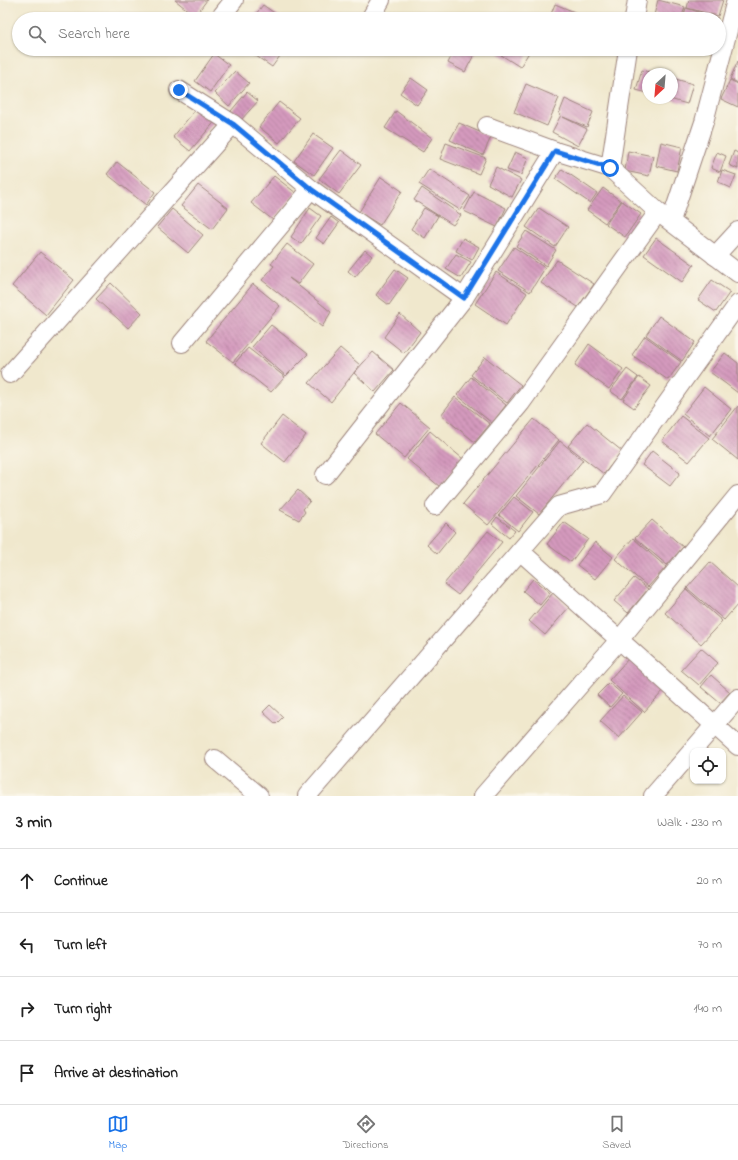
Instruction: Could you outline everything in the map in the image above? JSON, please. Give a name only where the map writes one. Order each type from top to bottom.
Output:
[{"type":"street","points":[[225,12],[234,0]]},
{"type":"street","points":[[374,12],[381,0]]},
{"type":"street","points":[[635,12],[637,0]]},
{"type":"street","points":[[726,38],[736,0]]},
{"type":"street","points":[[610,168],[627,56]]},
{"type":"street","points":[[435,506],[521,402],[664,216],[704,122],[721,56]]},
{"type":"street","points":[[179,90],[233,124],[311,189],[464,298]]},
{"type":"street","points":[[10,374],[233,124]]},
{"type":"street","points":[[487,126],[555,151],[610,168],[664,216],[738,273]]},
{"type":"street","points":[[325,475],[464,298],[555,151]]},
{"type":"street","points":[[182,343],[311,189]]},
{"type":"street","points":[[715,256],[738,231]]},
{"type":"street","points":[[307,796],[559,506],[602,494],[738,304]]},
{"type":"street","points":[[483,796],[620,639],[738,495]]},
{"type":"street","points":[[520,551],[738,746]]},
{"type":"street","points":[[653,796],[738,698]]},
{"type":"street","points":[[215,759],[259,796]]},
{"type":"building","points":[[175,0],[207,0],[198,12],[190,12]]},
{"type":"building","points":[[658,0],[685,7],[683,12],[655,12]]},
{"type":"building","points":[[689,0],[723,0],[719,12],[702,12],[687,8]]},
{"type":"building","points":[[555,4],[575,12],[552,12]]},
{"type":"building","points":[[263,5],[273,12],[258,12]]},
{"type":"building","points":[[686,8],[699,12],[685,12]]},
{"type":"building","points":[[213,56],[217,56],[229,65],[210,92],[195,81]]},
{"type":"building","points":[[256,56],[280,56],[272,67]]},
{"type":"building","points":[[452,56],[473,56],[465,72],[448,63]]},
{"type":"building","points":[[503,56],[527,56],[520,67]]},
{"type":"building","points":[[738,61],[738,83],[730,79]]},
{"type":"building","points":[[642,70],[642,92],[636,90]]},
{"type":"building","points":[[235,71],[249,83],[229,106],[215,93]]},
{"type":"building","points":[[411,78],[428,90],[417,105],[400,93]]},
{"type":"building","points":[[678,80],[693,84],[687,104],[678,101]]},
{"type":"building","points":[[730,80],[738,84],[738,107],[721,99]]},
{"type":"building","points":[[526,84],[559,98],[547,126],[514,112]]},
{"type":"building","points":[[247,92],[258,101],[241,120],[231,111]]},
{"type":"building","points":[[565,99],[593,112],[587,127],[563,117],[587,129],[578,146],[552,132],[561,115],[559,114]]},
{"type":"building","points":[[279,102],[300,118],[279,143],[259,127]]},
{"type":"building","points":[[200,104],[217,119],[190,151],[173,137]]},
{"type":"building","points":[[396,111],[432,138],[423,152],[385,128]]},
{"type":"building","points":[[459,123],[491,137],[483,155],[450,140]]},
{"type":"building","points":[[313,134],[333,148],[314,175],[294,161]]},
{"type":"building","points":[[661,142],[682,147],[677,171],[656,166]]},
{"type":"building","points":[[446,143],[486,158],[479,174],[440,159]]},
{"type":"building","points":[[341,150],[361,165],[339,194],[319,179]]},
{"type":"building","points":[[628,151],[653,156],[649,176],[625,171]]},
{"type":"building","points":[[734,151],[738,153],[738,169],[729,165]]},
{"type":"building","points":[[515,152],[528,158],[521,175],[507,170]]},
{"type":"building","points":[[717,152],[726,156],[720,172],[711,168]]},
{"type":"building","points":[[117,162],[155,192],[146,205],[107,174]]},
{"type":"building","points":[[496,167],[521,180],[512,197],[488,184]]},
{"type":"building","points":[[429,169],[470,196],[460,210],[419,184]]},
{"type":"building","points":[[562,169],[597,193],[590,203],[555,179]]},
{"type":"building","points":[[722,170],[736,175],[731,188],[718,182]]},
{"type":"building","points":[[274,176],[296,193],[273,220],[251,203]]},
{"type":"building","points":[[381,177],[402,191],[380,225],[359,212]]},
{"type":"building","points":[[198,185],[228,208],[212,229],[181,206]]},
{"type":"building","points":[[422,188],[461,215],[453,225],[414,200]]},
{"type":"building","points":[[603,188],[621,201],[605,223],[587,210]]},
{"type":"building","points":[[474,192],[506,208],[497,227],[464,211]]},
{"type":"building","points":[[622,201],[641,214],[625,237],[606,224]]},
{"type":"building","points":[[310,208],[321,216],[301,244],[291,237]]},
{"type":"building","points":[[424,208],[438,216],[425,238],[411,229]]},
{"type":"building","points":[[539,208],[568,227],[555,247],[526,227]]},
{"type":"building","points":[[172,209],[203,235],[188,253],[157,227]]},
{"type":"building","points":[[331,217],[339,223],[324,244],[316,238]]},
{"type":"building","points":[[526,231],[556,250],[546,266],[516,246]]},
{"type":"building","points":[[463,238],[479,247],[472,260],[456,251]]},
{"type":"building","points":[[656,238],[694,265],[682,282],[644,255]]},
{"type":"building","points":[[287,244],[313,264],[298,284],[289,278],[331,312],[322,327],[262,280],[274,266],[271,264]]},
{"type":"building","points":[[514,247],[545,268],[530,292],[498,271]]},
{"type":"building","points":[[365,250],[372,256],[355,277],[348,271]]},
{"type":"building","points":[[40,252],[74,280],[46,315],[12,286]]},
{"type":"building","points":[[456,254],[471,262],[461,278],[446,269]]},
{"type":"building","points":[[557,260],[594,284],[578,307],[541,283]]},
{"type":"building","points":[[395,269],[408,278],[389,305],[376,295]]},
{"type":"building","points":[[496,272],[527,293],[506,325],[475,304]]},
{"type":"building","points":[[712,280],[730,292],[716,312],[698,300]]},
{"type":"building","points":[[111,283],[142,313],[128,328],[96,299]]},
{"type":"building","points":[[253,284],[280,306],[233,362],[206,341]]},
{"type":"building","points":[[400,314],[420,332],[404,353],[384,337]]},
{"type":"building","points":[[659,316],[695,342],[682,361],[646,335]]},
{"type":"building","points":[[271,325],[308,354],[286,376],[252,347]]},
{"type":"building","points":[[645,336],[681,362],[668,380],[632,355]]},
{"type":"building","points":[[589,344],[623,369],[609,389],[575,365]]},
{"type":"building","points":[[248,348],[285,377],[271,392],[235,363]]},
{"type":"building","points":[[340,348],[360,365],[331,402],[309,383]]},
{"type":"building","points":[[373,352],[394,370],[375,392],[354,373]]},
{"type":"building","points":[[725,353],[738,363],[738,393],[710,372]]},
{"type":"building","points":[[485,357],[521,385],[507,403],[471,375]]},
{"type":"building","points":[[627,369],[638,377],[622,399],[610,391]]},
{"type":"building","points":[[471,377],[506,405],[492,423],[457,395]]},
{"type":"building","points":[[639,377],[651,386],[634,408],[623,400]]},
{"type":"building","points":[[704,387],[731,409],[710,436],[683,414]]},
{"type":"building","points":[[455,397],[490,424],[475,442],[441,415]]},
{"type":"building","points":[[401,403],[430,427],[404,458],[375,434]]},
{"type":"building","points":[[738,406],[738,460],[712,439]]},
{"type":"building","points":[[282,416],[306,435],[285,462],[261,443]]},
{"type":"building","points":[[681,416],[709,438],[689,462],[662,441]]},
{"type":"building","points":[[534,419],[559,440],[488,525],[463,504]]},
{"type":"building","points":[[587,423],[622,451],[604,474],[568,446]]},
{"type":"building","points":[[430,431],[463,459],[440,487],[407,459]]},
{"type":"building","points":[[560,441],[583,460],[539,514],[516,496]]},
{"type":"building","points":[[652,451],[680,473],[670,486],[642,465]]},
{"type":"building","points":[[298,490],[310,501],[303,509],[305,512],[299,520],[280,510]]},
{"type":"building","points":[[514,497],[533,512],[518,531],[499,515]]},
{"type":"building","points":[[497,517],[515,531],[509,538],[492,524]]},
{"type":"building","points":[[652,520],[683,547],[667,565],[635,538]]},
{"type":"building","points":[[564,522],[588,539],[571,562],[547,544]]},
{"type":"building","points":[[446,523],[455,532],[437,554],[427,545]]},
{"type":"building","points":[[488,531],[502,542],[458,595],[444,584]]},
{"type":"building","points":[[633,538],[666,567],[648,587],[615,559]]},
{"type":"building","points":[[595,542],[613,557],[595,579],[577,565]]},
{"type":"building","points":[[710,562],[738,587],[738,604],[724,620],[687,588]]},
{"type":"building","points":[[634,578],[648,589],[628,613],[614,601]]},
{"type":"building","points":[[533,579],[550,593],[540,605],[523,591]]},
{"type":"building","points":[[686,589],[722,621],[701,644],[665,613]]},
{"type":"building","points":[[553,593],[569,607],[545,635],[529,621]]},
{"type":"building","points":[[701,648],[718,663],[699,685],[681,670]]},
{"type":"building","points":[[629,658],[665,689],[644,712],[609,680]]},
{"type":"building","points":[[711,675],[730,692],[720,703],[701,687]]},
{"type":"building","points":[[609,683],[622,694],[610,707],[597,695]]},
{"type":"building","points":[[623,696],[642,712],[619,738],[600,721]]},
{"type":"building","points":[[270,705],[283,717],[276,724],[263,712]]},
{"type":"route","points":[[179,90],[233,124],[311,189],[464,298],[555,151],[610,168]]}]
